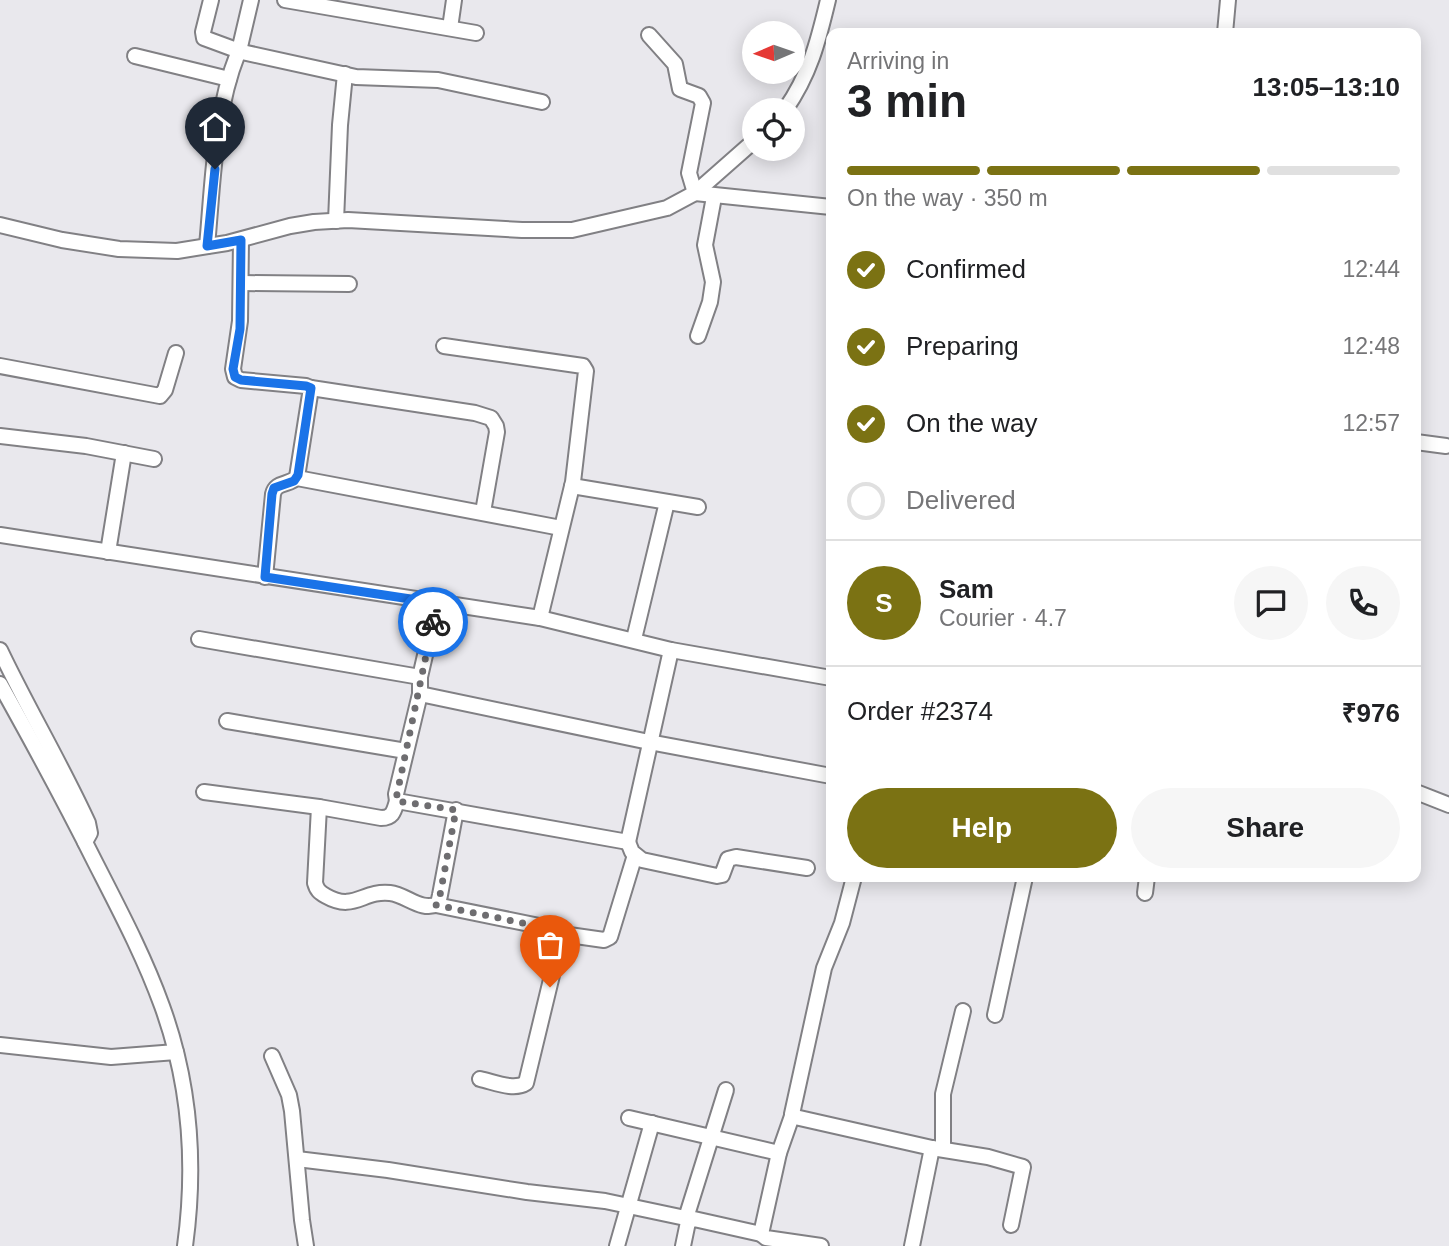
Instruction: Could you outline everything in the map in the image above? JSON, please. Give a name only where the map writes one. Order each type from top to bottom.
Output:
[{"type":"street","points":[[211,0],[202,32],[204,38],[240,51],[345,74],[454,82],[542,102]]},
{"type":"street","points":[[207,246],[217,143],[229,79],[240,51],[251,0]]},
{"type":"street","points":[[285,0],[476,33]]},
{"type":"street","points":[[450,28],[454,0]]},
{"type":"street","points":[[792,98],[808,72],[828,0]]},
{"type":"street","points":[[1225,28],[1228,0]]},
{"type":"street","points":[[649,34],[675,64],[680,89],[699,96],[703,103],[689,173],[695,194]]},
{"type":"street","points":[[135,56],[229,79]]},
{"type":"street","points":[[336,221],[345,74]]},
{"type":"street","points":[[0,225],[62,240],[119,249],[177,251],[241,240],[290,226],[336,221],[572,230],[667,208],[695,194],[742,152]]},
{"type":"street","points":[[695,194],[826,207]]},
{"type":"street","points":[[698,336],[710,302],[713,282],[705,245],[714,197]]},
{"type":"street","points":[[241,240],[240,329],[233,369],[235,377],[475,413],[491,418],[497,432],[483,512]]},
{"type":"street","points":[[242,283],[349,284]]},
{"type":"street","points":[[444,346],[586,368],[572,486],[540,618]]},
{"type":"street","points":[[0,366],[160,396],[165,390],[176,353]]},
{"type":"street","points":[[297,478],[311,388]]},
{"type":"street","points":[[0,436],[154,459]]},
{"type":"street","points":[[1421,443],[1446,446]]},
{"type":"street","points":[[108,552],[124,453]]},
{"type":"street","points":[[265,577],[274,488],[297,478],[561,528]]},
{"type":"street","points":[[572,486],[698,507]]},
{"type":"street","points":[[634,639],[667,502]]},
{"type":"street","points":[[0,535],[540,618],[671,650],[826,677]]},
{"type":"street","points":[[204,792],[388,818],[392,815],[437,603]]},
{"type":"street","points":[[199,639],[420,677]]},
{"type":"street","points":[[0,650],[89,823],[90,833],[85,842]]},
{"type":"street","points":[[319,807],[315,883],[320,892],[337,902],[345,903],[369,895],[394,894],[419,905],[436,905],[559,930],[562,934],[604,940],[610,937],[632,849],[649,743],[671,650]]},
{"type":"street","points":[[0,684],[54,780],[136,941],[163,1008],[186,1099],[191,1149],[186,1245]]},
{"type":"street","points":[[419,694],[649,743],[826,774]]},
{"type":"street","points":[[227,721],[406,751]]},
{"type":"street","points":[[1421,794],[1449,805]]},
{"type":"street","points":[[397,801],[456,810],[632,849],[649,862],[717,876],[722,875],[728,859],[736,856],[807,868]]},
{"type":"street","points":[[436,905],[456,810]]},
{"type":"street","points":[[761,1234],[779,1153],[792,1115],[824,968],[842,923],[853,882]]},
{"type":"street","points":[[995,1016],[1024,882]]},
{"type":"street","points":[[1145,893],[1146,882]]},
{"type":"street","points":[[480,1079],[513,1087],[526,1083],[562,934]]},
{"type":"street","points":[[912,1246],[938,1149],[943,1094],[963,1011]]},
{"type":"street","points":[[0,1045],[111,1056],[176,1052]]},
{"type":"street","points":[[272,1056],[289,1095],[306,1246]]},
{"type":"street","points":[[683,1246],[710,1138],[713,1136],[726,1090]]},
{"type":"street","points":[[792,1115],[1023,1167],[1012,1224]]},
{"type":"street","points":[[629,1118],[779,1153]]},
{"type":"street","points":[[617,1246],[652,1123]]},
{"type":"street","points":[[297,1159],[629,1206],[761,1234],[766,1238],[821,1246]]},
{"type":"way so far","points":[[433,622],[396,799],[456,810],[436,905],[561,931],[550,987]]},
{"type":"route","points":[[215,169],[207,246],[241,240],[240,329],[233,373],[241,380],[306,386],[311,388],[312,395],[298,477],[294,481],[278,485],[272,494],[265,577],[437,603],[433,622]]}]
